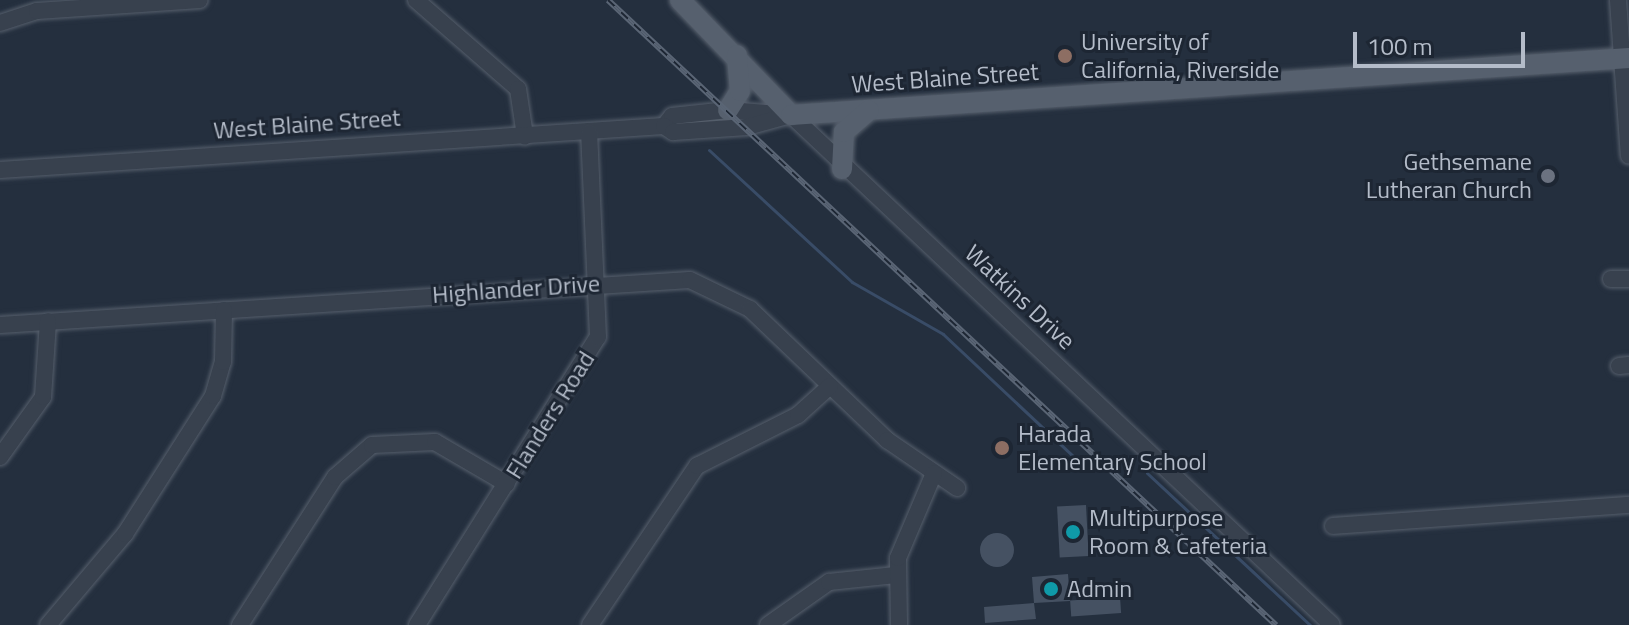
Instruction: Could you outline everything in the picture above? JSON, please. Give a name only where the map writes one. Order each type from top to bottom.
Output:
[{"type":"main road","name":"Watkins Drive","points":[[680,0],[737,55],[791,115]]},
{"type":"main road","points":[[728,110],[740,91],[737,55]]},
{"type":"main road","name":"West Blaine Street","points":[[791,115],[1626,58]]},
{"type":"main road","points":[[842,169],[844,132],[869,110]]},
{"type":"street","points":[[0,23],[37,11],[200,0]]},
{"type":"street","points":[[416,0],[518,89],[525,136]]},
{"type":"street","points":[[1618,0],[1626,58],[1629,156]]},
{"type":"street","name":"West Blaine Street","points":[[664,126],[672,116],[728,110],[791,115]]},
{"type":"street","name":"West Blaine Street","points":[[0,170],[664,126],[673,132],[773,125],[791,115]]},
{"type":"street","name":"Watkins Drive","points":[[791,115],[842,169],[1332,625]]},
{"type":"street","name":"Flanders Road","points":[[417,625],[598,337],[600,283],[589,132]]},
{"type":"street","points":[[1611,279],[1629,279]]},
{"type":"street","name":"Highlander Drive","points":[[0,325],[600,283],[714,286],[750,309],[830,386],[934,473],[957,488]]},
{"type":"street","points":[[48,625],[125,534],[213,396],[223,362],[224,310]]},
{"type":"street","points":[[0,457],[43,397],[48,321]]},
{"type":"street","points":[[590,625],[697,466],[798,415],[830,386]]},
{"type":"street","points":[[240,625],[335,477],[372,445],[435,442],[507,484]]},
{"type":"street","points":[[899,625],[896,575],[934,473]]},
{"type":"street","points":[[1333,526],[1629,505]]},
{"type":"street","points":[[768,625],[829,582],[896,575]]},
{"type":"building","name":"Multipurpose Room & Cafeteria","points":[[1086,505],[1089,556],[1060,557],[1057,507]]},
{"type":"building","points":[[997,533],[1009,538],[1014,550],[1009,562],[997,567],[985,562],[980,550],[985,538]]},
{"type":"building","name":"Admin","points":[[1068,574],[1070,601],[1034,603],[1032,577]]},
{"type":"building","points":[[1120,597],[1121,613],[1071,616],[1070,600]]},
{"type":"building","points":[[1034,603],[1036,619],[985,623],[984,607]]},
{"type":"waterway","points":[[709,150],[852,282],[943,334],[1075,458]]},
{"type":"waterway","points":[[1147,473],[1310,625]]},
{"type":"railway","points":[[608,0],[1276,625]]},
{"type":"place","name":"University of California, Riverside","points":[[1065,56]]},
{"type":"place","name":"Gethsemane Lutheran Church","points":[[1548,176]]},
{"type":"place","name":"Harada Elementary School","points":[[1002,448]]},
{"type":"place","name":"Multipurpose Room & Cafeteria","points":[[1073,532]]},
{"type":"place","name":"Admin","points":[[1051,589]]}]
